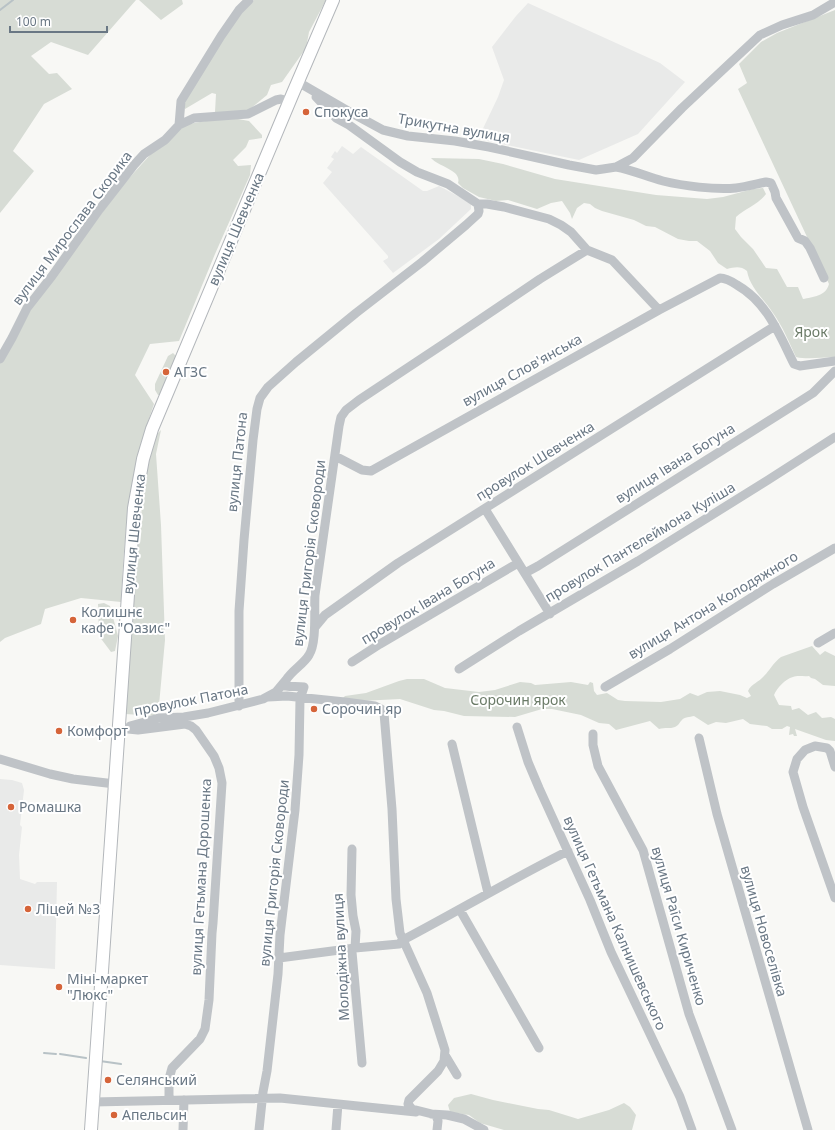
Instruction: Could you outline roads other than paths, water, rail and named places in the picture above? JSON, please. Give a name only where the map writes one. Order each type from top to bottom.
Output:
[{"type":"main road","name":"вулиця Шевченка","points":[[91,1130],[134,508],[143,459],[152,429],[289,101],[333,0]]},
{"type":"main road","name":"вулиця Шевченка","points":[[92,1103],[96,1113],[98,1130]]},
{"type":"street","points":[[179,125],[181,101],[221,36],[239,10],[249,0]]},
{"type":"street","name":"Трикутна вулиця","points":[[616,167],[633,158],[682,108],[760,35],[782,25],[813,15],[835,2]]},
{"type":"street","points":[[298,82],[308,89],[336,118],[349,125],[400,162],[417,172],[448,184],[478,204],[504,207],[555,221],[571,232],[587,250],[612,260],[658,310]]},
{"type":"street","name":"Трикутна вулиця","points":[[298,82],[360,118],[384,130],[395,133],[489,147],[589,169],[616,167],[633,170],[656,179],[689,186],[727,189],[766,182],[771,183],[776,198],[798,238],[805,241],[810,248],[824,278]]},
{"type":"street","name":"вулиця Мирослава Скорика","points":[[0,359],[9,345],[27,308],[52,276],[99,210],[144,154],[165,140],[179,125],[194,118],[248,114],[276,100],[281,99],[289,101]]},
{"type":"street","name":"вулиця Патона","points":[[239,706],[239,619],[244,540],[254,425],[257,406],[262,394],[275,380],[350,317],[422,262],[466,225],[478,214],[478,204]]},
{"type":"street","name":"вулиця Григорія Сковороди","points":[[286,680],[309,655],[315,627],[314,607],[340,420],[343,414],[348,408],[540,279],[587,250]]},
{"type":"street","name":"вулиця Слов'янська","points":[[335,456],[362,470],[371,471],[714,280],[723,278],[736,284],[752,295],[765,308],[775,326]]},
{"type":"street","points":[[775,326],[794,364],[800,366],[835,361]]},
{"type":"street","name":"провулок Шевченка","points":[[315,627],[325,615],[391,568],[775,326]]},
{"type":"street","name":"вулиця Івана Богуна","points":[[525,572],[544,562],[813,393],[835,370]]},
{"type":"street","name":"провулок Пантелеймона Куліша","points":[[460,669],[768,480],[835,437]]},
{"type":"street","points":[[485,509],[550,614]]},
{"type":"street","name":"вулиця Антона Колодяжного","points":[[605,687],[670,649],[773,584],[835,548]]},
{"type":"street","name":"провулок Івана Богуна","points":[[352,662],[380,644],[518,564]]},
{"type":"street","points":[[818,643],[835,633]]},
{"type":"street","points":[[286,680],[286,686],[288,687],[304,687],[314,695],[334,701],[375,706],[381,709],[384,713],[392,808],[396,899],[400,927],[403,940],[427,993],[440,1030],[445,1055],[457,1075]]},
{"type":"street","name":"провулок Патона","points":[[268,697],[276,692],[286,680]]},
{"type":"street","name":"вулиця Григорія Сковороди","points":[[259,1130],[296,796],[299,755],[300,699],[304,687]]},
{"type":"street","name":"провулок Патона","points":[[119,719],[143,723],[159,718],[184,717],[239,706],[268,697],[287,696],[300,699],[334,701]]},
{"type":"street","name":"вулиця Гетьмана Дорошенка","points":[[119,719],[138,730],[185,724],[191,726],[201,737],[217,762],[220,768],[222,783],[209,1000],[205,1024],[200,1039],[172,1068],[169,1079],[169,1100]]},
{"type":"street","name":"вулиця Гетьмана Калнишевського","points":[[517,727],[528,762],[590,900],[611,952],[680,1098],[692,1130]]},
{"type":"street","name":"вулиця Раїси Кириченко","points":[[592,734],[598,766],[643,850],[689,1014],[732,1130]]},
{"type":"street","name":"вулиця Новоселівка","points":[[699,738],[717,814],[808,1130]]},
{"type":"street","points":[[452,744],[488,893]]},
{"type":"street","points":[[835,767],[832,749],[815,746],[805,750],[796,759],[793,772],[803,807],[835,898]]},
{"type":"street","points":[[0,759],[72,779],[115,784]]},
{"type":"street","name":"Молодіжна вулиця","points":[[352,849],[351,902],[356,931],[355,948],[352,952],[362,1063]]},
{"type":"street","points":[[279,958],[399,944],[403,940],[460,910],[488,893],[568,851]]},
{"type":"street","points":[[460,910],[539,1048]]},
{"type":"street","points":[[436,1115],[412,1109],[408,1104],[409,1100],[438,1071],[444,1061],[445,1055]]},
{"type":"street","points":[[92,1103],[280,1098],[411,1111],[436,1115],[448,1115],[464,1119],[484,1130]]},
{"type":"street","points":[[184,1100],[184,1130]]},
{"type":"street","points":[[336,1130],[338,1104]]},
{"type":"street","points":[[436,1115],[438,1121],[437,1130]]},
{"type":"waterway","points":[[0,10],[13,0]]},
{"type":"waterway","points":[[44,1053],[56,1054]]},
{"type":"waterway","points":[[60,1054],[86,1058]]},
{"type":"waterway","points":[[100,1061],[121,1064]]},
{"type":"place","name":"Спокуса","points":[[306,112]]},
{"type":"place","name":"АГЗС","points":[[166,372]]},
{"type":"place","name":"Колишнє кафе \"Оазис\"","points":[[73,620]]},
{"type":"place","name":"Сорочин яр","points":[[314,709]]},
{"type":"place","name":"Комфорт","points":[[59,731]]},
{"type":"place","name":"Ромашка","points":[[11,807]]},
{"type":"place","name":"Ліцей №3","points":[[28,909]]},
{"type":"place","name":"Міні-маркет \"Люкс\"","points":[[59,987]]},
{"type":"place","name":"Селянський","points":[[108,1080]]},
{"type":"place","name":"Апельсин","points":[[114,1115]]},
{"type":"park label","name":"Ярок","points":[[811,332]]},
{"type":"park label","name":"Сорочин ярок","points":[[518,700]]}]
